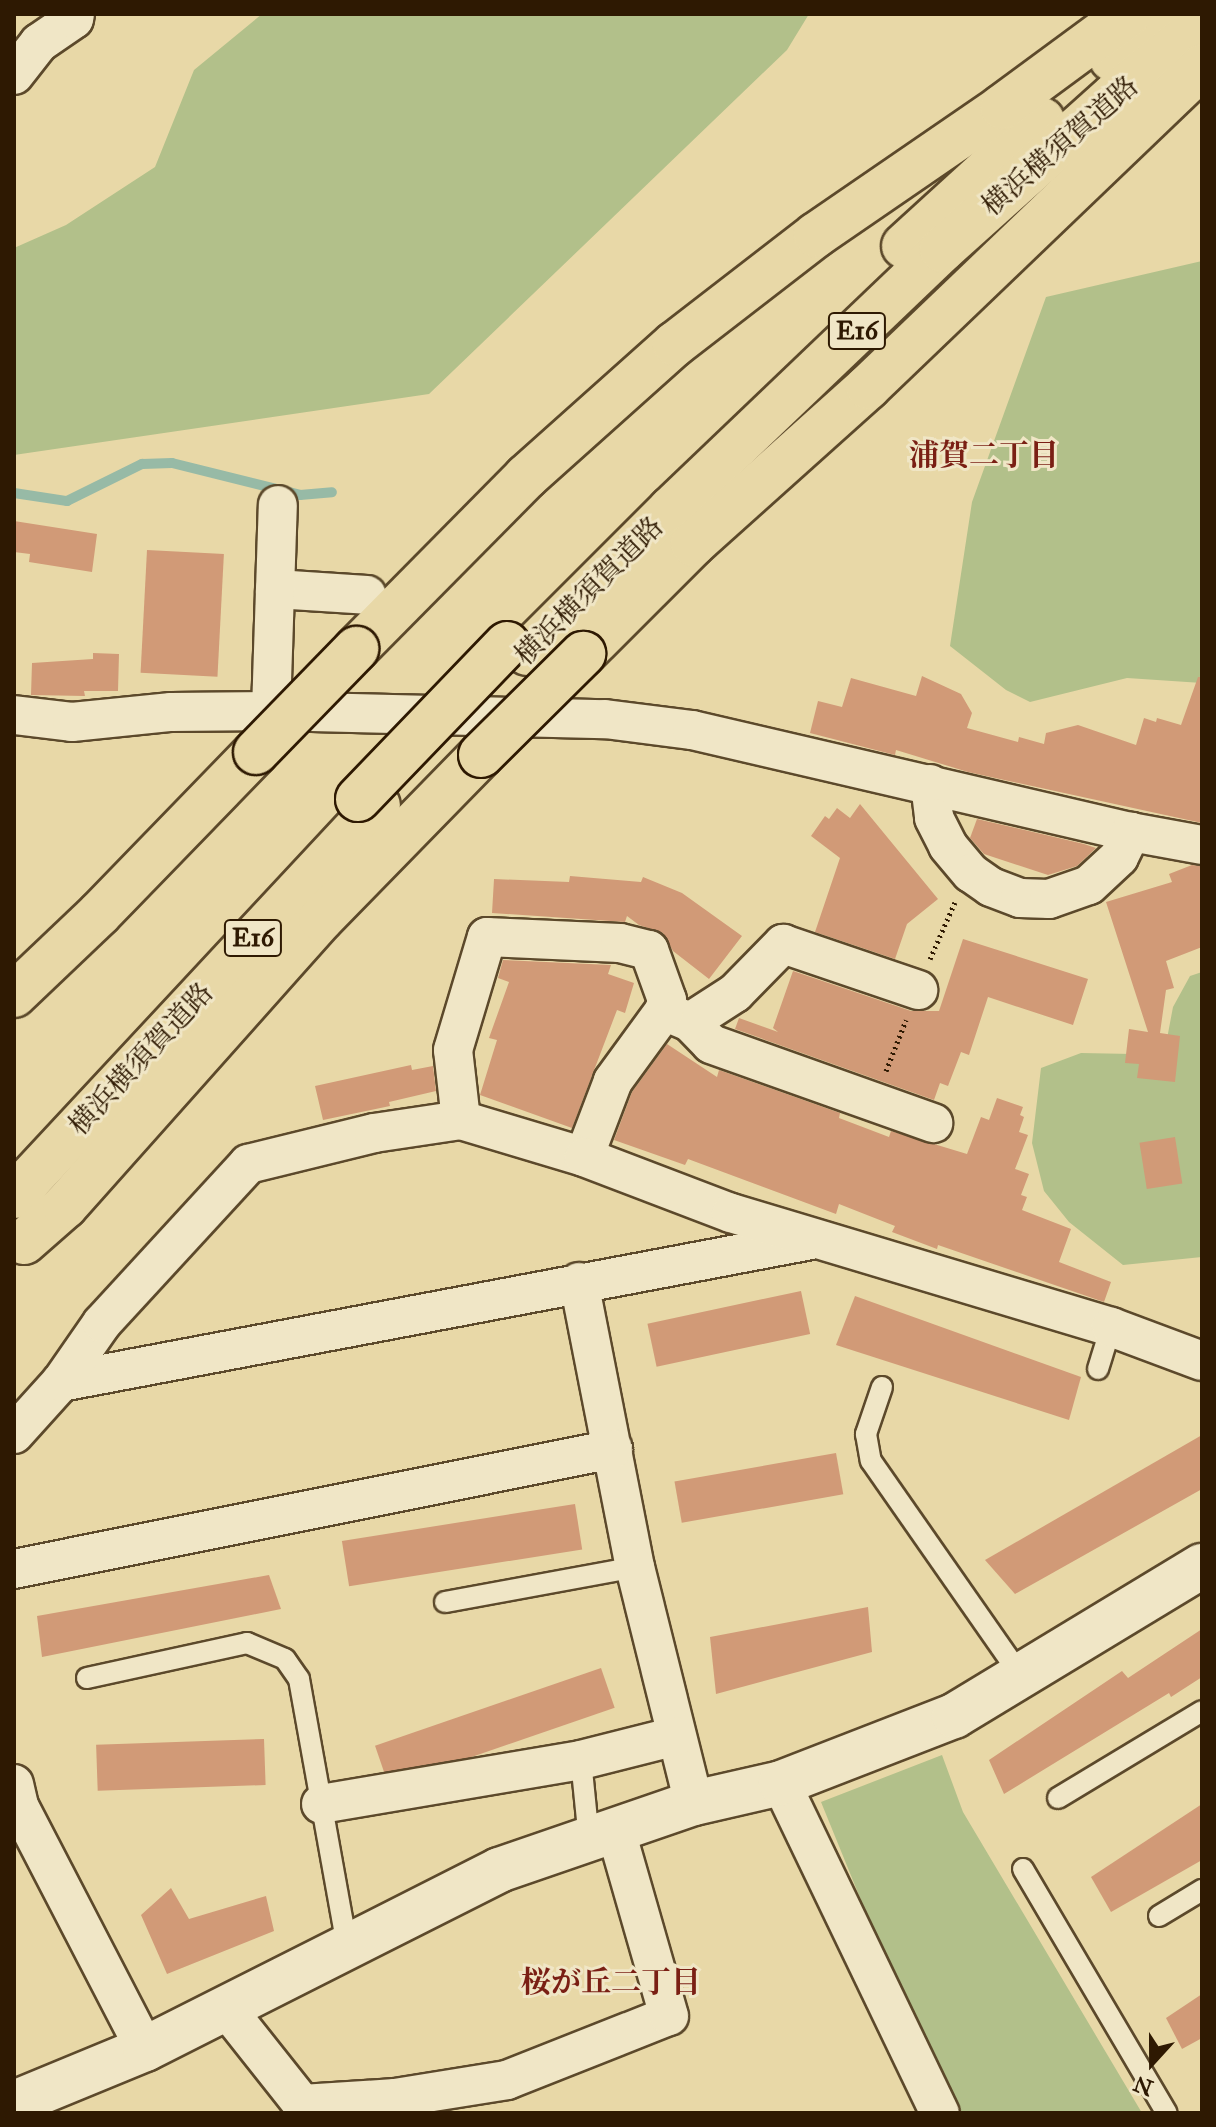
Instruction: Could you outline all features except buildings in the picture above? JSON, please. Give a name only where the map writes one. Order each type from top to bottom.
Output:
[{"type":"highway","points":[[14,995],[99,914],[526,477],[675,344],[816,235],[1002,107],[1128,14]]},
{"type":"highway","name":"横浜横須賀道路","points":[[14,1168],[954,197],[1167,14]]},
{"type":"highway","name":"横浜横須賀道路","points":[[517,649],[671,509],[942,250],[1115,95],[1202,25]]},
{"type":"highway","points":[[24,1242],[65,1206],[321,919],[481,755],[693,544],[868,387],[1202,67]]},
{"type":"highway","name":"横浜横須賀道路","points":[[14,1196],[368,802]]},
{"type":"street","points":[[14,75],[39,43],[74,19],[75,14]]},
{"type":"street","points":[[271,711],[278,505]]},
{"type":"street","points":[[275,589],[367,595]]},
{"type":"street","points":[[14,715],[72,722],[171,712],[271,711],[605,719],[692,730],[1131,832],[1202,845]]},
{"type":"street","points":[[930,784],[934,818],[948,846],[971,873],[991,887],[1020,898],[1049,899],[1089,885],[1119,857],[1131,832]]},
{"type":"street","points":[[461,1120],[453,1050],[487,937],[620,943],[649,950],[667,1000],[677,1017],[711,1044],[933,1123]]},
{"type":"street","points":[[584,1157],[613,1081],[677,1017],[735,993],[783,944],[918,990]]},
{"type":"street","points":[[14,1434],[61,1382],[102,1323],[248,1164],[374,1133],[461,1120],[584,1157],[731,1213],[1111,1327],[1202,1361]]},
{"type":"street","points":[[61,1382],[822,1238]]},
{"type":"street","points":[[579,1282],[635,1567],[694,1803]]},
{"type":"street","points":[[14,1569],[613,1449]]},
{"type":"street","points":[[14,2103],[145,2049],[499,1870],[694,1803],[781,1783],[954,1716],[1202,1566]]},
{"type":"street","points":[[321,1804],[581,1760],[676,1736]]},
{"type":"street","points":[[781,1783],[940,2113]]},
{"type":"street","points":[[14,1784],[19,1806],[145,2049]]},
{"type":"street","points":[[226,2008],[302,2104],[395,2098],[507,2080],[669,2016],[602,1835]]},
{"type":"lane","points":[[1098,1369],[1111,1327]]},
{"type":"lane","points":[[882,1387],[866,1434],[871,1461],[1021,1676]]},
{"type":"lane","points":[[445,1602],[635,1567]]},
{"type":"lane","points":[[87,1678],[247,1643],[269,1649],[285,1659],[299,1679],[347,1947]]},
{"type":"lane","points":[[1058,1798],[1202,1711]]},
{"type":"lane","points":[[581,1760],[602,1835]]},
{"type":"lane","points":[[1023,1869],[1167,2113]]},
{"type":"lane","points":[[1159,1916],[1202,1890]]},
{"type":"green space","points":[[262,14],[809,14],[787,50],[429,394],[14,455],[14,248],[66,225],[155,167],[194,70]]},
{"type":"green space","points":[[1202,261],[1202,683],[1127,678],[1030,702],[1006,690],[950,646],[972,502],[1046,297]]},
{"type":"green space","points":[[1202,972],[1202,1257],[1123,1265],[1069,1222],[1044,1191],[1032,1143],[1041,1068],[1081,1053],[1133,1054],[1166,1044],[1173,1007],[1190,976]]},
{"type":"green space","points":[[942,1755],[963,1812],[1142,2113],[961,2113],[918,2040],[821,1802]]},
{"type":"waterway","points":[[14,493],[67,501],[142,464],[172,463],[300,495],[332,492]]},
{"type":"district","name":"浦賀二丁目","points":[[984,455]]},
{"type":"district","name":"桜が丘二丁目","points":[[611,1982]]}]
